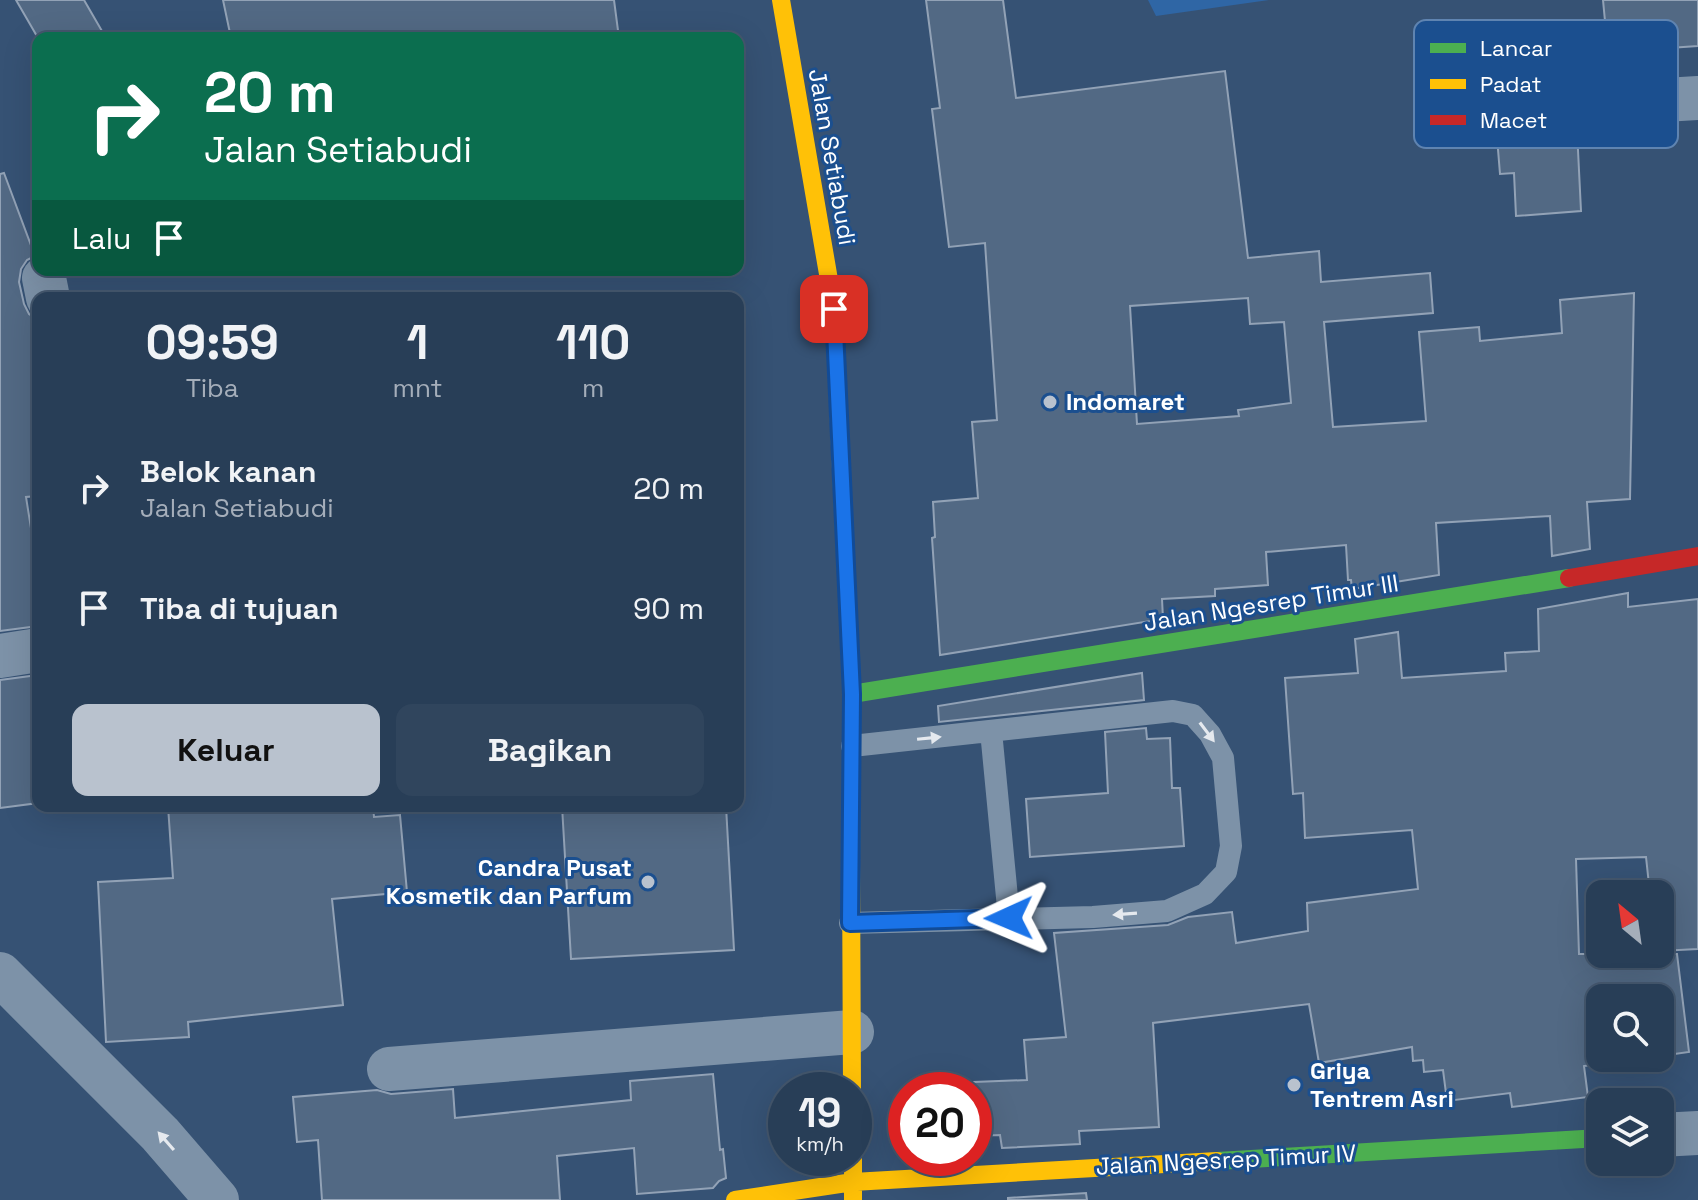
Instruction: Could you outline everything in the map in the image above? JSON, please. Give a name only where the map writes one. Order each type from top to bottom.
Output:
[{"type":"main road","name":"Jalan Setiabudi","points":[[781,0],[834,309],[852,694],[852,1072]]},
{"type":"main road","name":"Jalan Ngesrep Timur III","points":[[852,694],[1698,556]]},
{"type":"main road","name":"Jalan Ngesrep Timur IV","points":[[735,1200],[1586,1139]]},
{"type":"street","points":[[1678,99],[1698,98]]},
{"type":"street","points":[[0,656],[32,651]]},
{"type":"street","points":[[0,974],[160,1134],[217,1200]]},
{"type":"street","points":[[389,1069],[852,1032]]},
{"type":"street","points":[[1674,1134],[1698,1133]]},
{"type":"lane","points":[[850,923],[1093,917],[1167,911],[1205,894],[1226,872],[1231,846],[1223,758],[1210,734],[1193,715],[1173,711],[852,746]]},
{"type":"lane","points":[[991,731],[1009,918]]},
{"type":"shaded area","points":[[1148,0],[1269,0],[1156,16]]},
{"type":"building","points":[[16,0],[84,0],[103,32],[35,32]]},
{"type":"building","points":[[223,0],[614,0],[618,32],[230,32]]},
{"type":"building","points":[[926,0],[1003,0],[1016,98],[1225,71],[1248,258],[1319,251],[1321,282],[1430,273],[1433,313],[1324,322],[1333,427],[1426,421],[1419,332],[1479,327],[1480,341],[1562,333],[1560,300],[1634,293],[1630,499],[1587,502],[1590,549],[1552,556],[1550,516],[1436,523],[1439,575],[1352,589],[1351,580],[1348,580],[1346,545],[1266,552],[1268,585],[1215,589],[1215,596],[1162,599],[1163,619],[940,655],[932,538],[935,537],[933,502],[978,498],[972,422],[997,420],[985,243],[949,247],[932,109],[940,108]],"holes":[[[1248,298],[1250,324],[1284,322],[1291,403],[1238,410],[1239,416],[1137,424],[1130,306]]]},
{"type":"building","points":[[1603,0],[1698,0],[1698,46],[1678,47],[1678,20],[1605,20]]},
{"type":"building","points":[[1498,148],[1578,148],[1581,211],[1516,216],[1514,173],[1500,174]]},
{"type":"building","points":[[4,173],[32,248],[32,258],[21,269],[19,282],[24,304],[32,316],[32,496],[26,497],[32,534],[32,627],[0,631],[0,174]]},
{"type":"building","points":[[1628,593],[1628,607],[1698,599],[1698,949],[1674,950],[1674,880],[1648,880],[1646,857],[1576,859],[1579,954],[1586,954],[1586,968],[1674,968],[1674,954],[1677,954],[1689,1052],[1674,1054],[1674,984],[1586,984],[1586,1097],[1512,1107],[1510,1093],[1447,1101],[1443,1070],[1424,1072],[1423,1060],[1413,1061],[1412,1047],[1319,1063],[1309,1004],[1153,1023],[1159,1127],[1079,1131],[1080,1144],[1002,1148],[1000,1135],[992,1135],[992,1081],[1027,1080],[1024,1040],[1066,1037],[1054,933],[1168,925],[1188,917],[1232,912],[1236,943],[1308,931],[1307,903],[1418,889],[1412,830],[1305,838],[1303,793],[1293,794],[1285,678],[1358,673],[1355,639],[1398,632],[1402,678],[1506,671],[1505,653],[1539,651],[1538,609]]},
{"type":"building","points":[[1142,673],[1144,700],[939,722],[938,706]]},
{"type":"building","points":[[32,676],[32,804],[0,808],[0,680]]},
{"type":"building","points":[[1146,728],[1147,739],[1170,738],[1172,788],[1180,788],[1184,846],[1030,857],[1026,799],[1108,793],[1105,732]]},
{"type":"building","points":[[168,812],[374,812],[374,817],[400,815],[407,892],[332,899],[343,1005],[188,1022],[189,1037],[106,1042],[98,882],[173,878]]},
{"type":"building","name":"Candra Pusat Kosmetik dan Parfum","points":[[562,812],[726,812],[734,950],[571,959]]},
{"type":"building","points":[[713,1074],[720,1150],[723,1149],[726,1178],[713,1188],[637,1194],[634,1148],[557,1156],[560,1200],[322,1200],[318,1140],[297,1142],[293,1097],[377,1090],[391,1094],[453,1089],[455,1118],[631,1100],[630,1081]]},
{"type":"building","points":[[1086,1193],[1087,1200],[1008,1200],[1008,1198]]},
{"type":"traffic: fast","points":[[841,469],[852,694],[851,862]]},
{"type":"traffic: fast","points":[[852,694],[1569,578]]},
{"type":"traffic: fast","points":[[1217,1161],[1586,1139]]},
{"type":"traffic: slow","points":[[781,0],[834,309],[841,469]]},
{"type":"traffic: slow","points":[[851,862],[852,1072]]},
{"type":"traffic: slow","points":[[735,1200],[853,1182],[1217,1161]]},
{"type":"traffic: slow","points":[[853,1176],[853,1200]]},
{"type":"traffic: jam","points":[[1569,578],[1698,556]]},
{"type":"place","name":"Indomaret","points":[[1050,402]]},
{"type":"place","name":"Candra Pusat Kosmetik dan Parfum","points":[[648,882]]},
{"type":"place","name":"Griya Tentrem Asri","points":[[1294,1085]]},
{"type":"route","points":[[834,309],[852,694],[850,923],[1009,918]]}]
